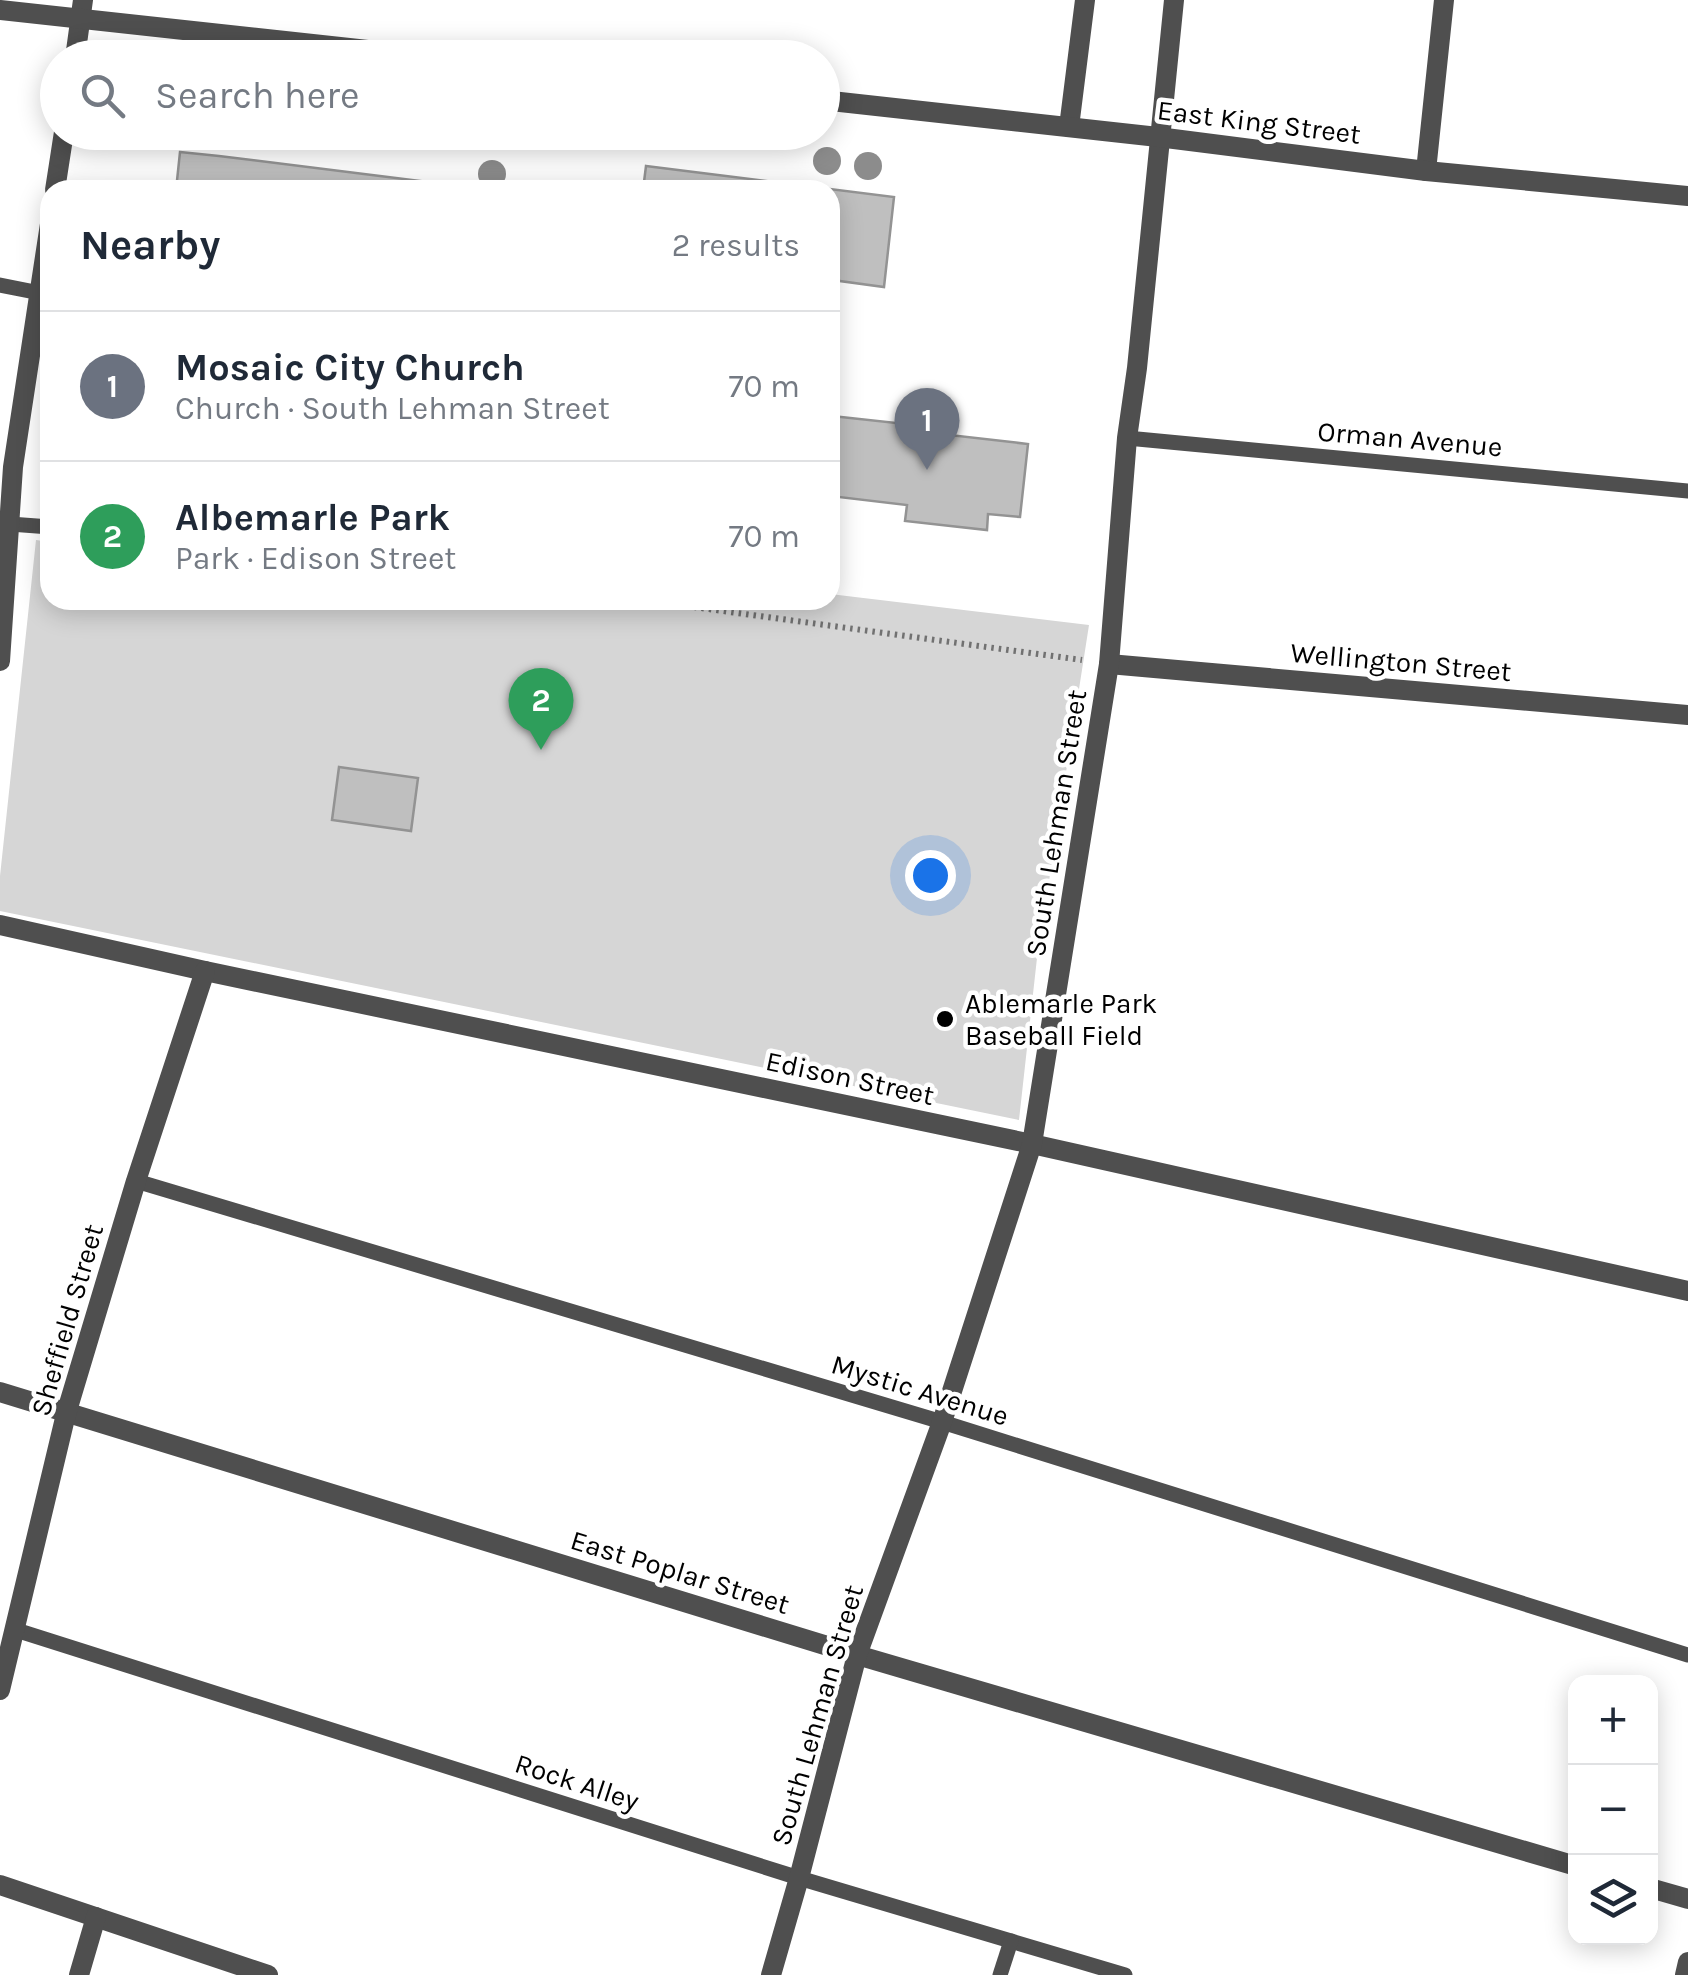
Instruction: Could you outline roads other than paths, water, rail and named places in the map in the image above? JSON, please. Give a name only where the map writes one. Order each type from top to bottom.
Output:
[{"type":"street","points":[[1070,127],[1085,0]]},
{"type":"street","name":"South Lehman Street","points":[[771,1975],[857,1655],[942,1422],[1032,1144],[1109,664],[1128,438],[1174,0]]},
{"type":"street","points":[[1426,171],[1444,0]]},
{"type":"street","points":[[0,10],[82,9],[309,40]]},
{"type":"street","points":[[78,40],[82,9]]},
{"type":"street","name":"East King Street","points":[[840,102],[1426,171],[1688,196]]},
{"type":"street","points":[[57,180],[61,150]]},
{"type":"street","points":[[0,662],[10,524],[6,466],[40,316]]},
{"type":"street","name":"Wellington Street","points":[[1109,664],[1688,714]]},
{"type":"street","name":"Edison Street","points":[[0,925],[1032,1144],[1688,1292]]},
{"type":"street","name":"Sheffield Street","points":[[0,1690],[66,1414],[205,970]]},
{"type":"street","name":"East Poplar Street","points":[[0,1392],[857,1655],[1568,1864]]},
{"type":"street","points":[[0,1885],[268,1975]]},
{"type":"street","points":[[1658,1891],[1688,1900]]},
{"type":"street","points":[[80,1975],[96,1917]]},
{"type":"street","points":[[1685,1975],[1688,1962]]},
{"type":"lane","points":[[0,285],[40,293]]},
{"type":"lane","name":"Orman Avenue","points":[[1128,438],[1688,491]]},
{"type":"lane","points":[[10,524],[40,526]]},
{"type":"lane","name":"Mystic Avenue","points":[[136,1181],[942,1422],[1688,1654]]},
{"type":"lane","name":"Rock Alley","points":[[16,1630],[799,1878],[1125,1975]]},
{"type":"lane","points":[[1000,1975],[1011,1941]]},
{"type":"place","name":"Mosaic City Church","points":[[927,470]]},
{"type":"place","name":"Albemarle Park","points":[[541,750]]},
{"type":"place","name":"Ablemarle Park Baseball Field","points":[[945,1019]]}]
